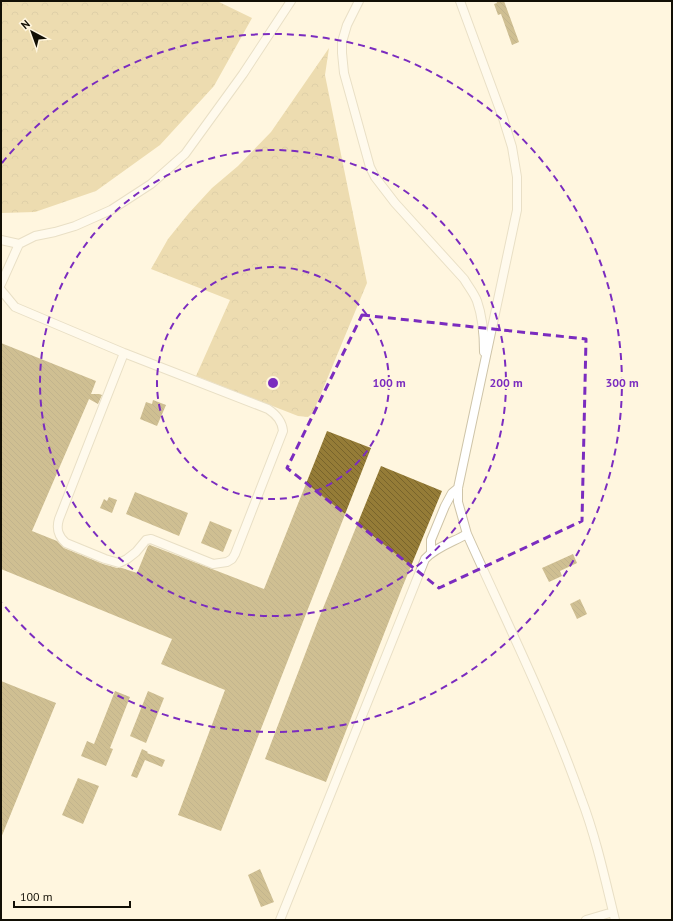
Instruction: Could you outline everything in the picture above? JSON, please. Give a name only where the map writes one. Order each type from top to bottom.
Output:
[{"type":"lane","points":[[1,284],[19,244],[34,236],[75,226],[112,210],[165,173],[185,154],[243,74],[291,1]]},
{"type":"lane","points":[[359,1],[347,25],[342,42],[342,52],[344,73],[370,167],[375,177],[395,203],[464,279],[477,300],[484,333],[482,376]]},
{"type":"lane","points":[[460,1],[503,118],[512,147],[517,176],[517,210],[458,488],[458,502],[467,534],[550,720],[581,798],[600,856],[615,920]]},
{"type":"lane","points":[[1,240],[19,244]]},
{"type":"lane","points":[[1,290],[15,307],[124,353],[268,409],[274,413],[280,420],[283,431],[232,559],[221,564],[213,564],[151,539],[146,540],[136,552],[126,560],[119,563],[105,559],[66,543],[61,539],[57,527],[58,519],[124,353]]},
{"type":"lane","points":[[431,553],[431,540],[445,506],[452,494],[458,488]]},
{"type":"lane","points":[[280,920],[425,559],[431,553],[467,534]]},
{"type":"lane","points":[[586,920],[613,912]]},
{"type":"highlighted area","points":[[362,315],[586,339],[582,521],[439,588],[287,468]]},
{"type":"green space","points":[[1,1],[217,1],[252,18],[214,86],[160,145],[96,191],[35,212],[1,213]]},
{"type":"green space","points":[[329,48],[325,75],[367,283],[313,413],[308,417],[298,416],[196,376],[230,300],[151,269],[168,239],[189,213],[212,188],[238,166],[271,132]]},
{"type":"building","points":[[496,1],[504,1],[519,42],[512,45],[501,14],[498,15],[494,4],[497,3]]},
{"type":"building","points":[[1,343],[96,381],[91,394],[102,395],[98,404],[89,399],[32,531],[57,541],[64,548],[103,564],[117,568],[122,568],[137,573],[148,546],[150,545],[264,589],[327,431],[371,448],[221,831],[178,815],[225,690],[161,664],[172,639],[1,569]]},
{"type":"building","points":[[153,400],[166,405],[157,426],[140,419],[146,402],[152,404]]},
{"type":"building","points":[[381,466],[442,491],[402,588],[326,782],[265,759],[317,623]]},
{"type":"building","points":[[135,492],[188,513],[179,536],[126,514]]},
{"type":"building","points":[[109,497],[117,500],[112,513],[100,508],[104,499],[107,501]]},
{"type":"building","points":[[210,521],[232,530],[223,552],[201,543]]},
{"type":"building","points":[[573,554],[577,563],[560,571],[562,576],[549,582],[542,568]]},
{"type":"building","points":[[580,599],[587,614],[577,619],[570,604]]},
{"type":"building","points":[[1,681],[56,703],[1,838]]},
{"type":"building","points":[[115,691],[130,697],[110,748],[113,749],[106,766],[81,756],[87,741],[94,744]]},
{"type":"building","points":[[148,691],[164,698],[146,743],[130,736]]},
{"type":"building","points":[[142,749],[148,752],[147,753],[165,760],[162,767],[145,760],[137,778],[131,776]]},
{"type":"building","points":[[78,778],[99,786],[83,824],[62,815]]},
{"type":"building","points":[[260,869],[274,902],[261,907],[248,875]]}]
